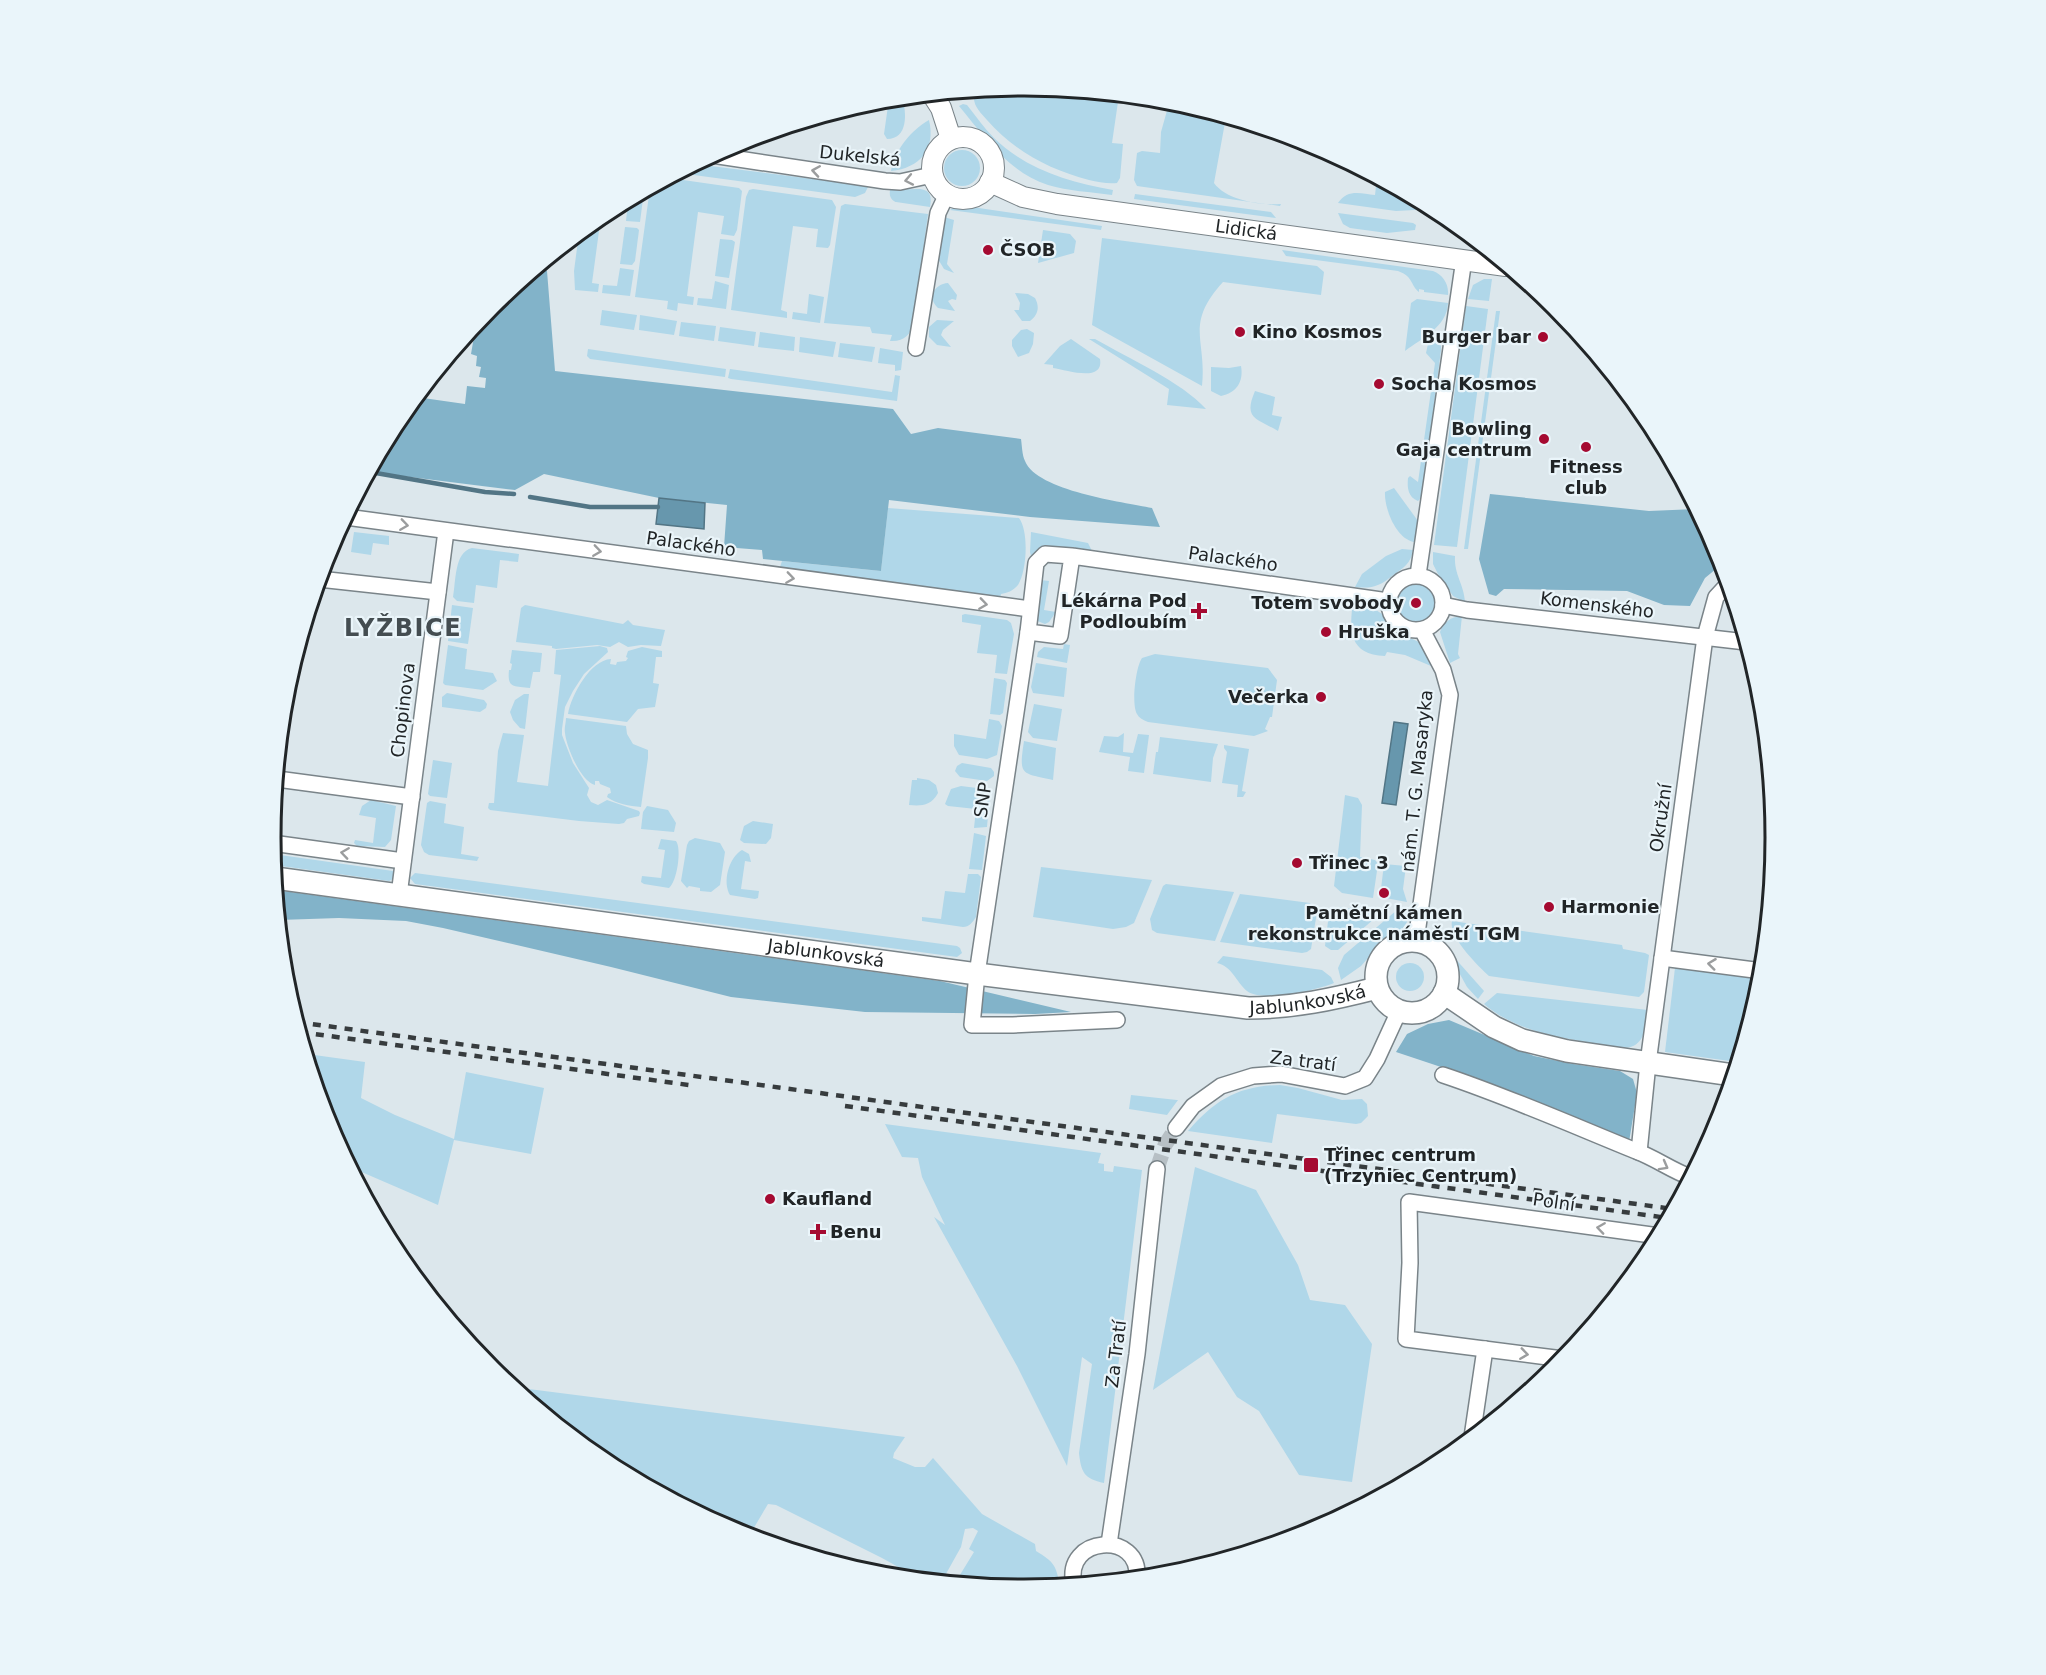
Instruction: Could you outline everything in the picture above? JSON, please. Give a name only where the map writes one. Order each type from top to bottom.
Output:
[{"type":"main road","name":"Jablunkovská","points":[[283,879],[977,974],[1248,1008],[1270,1008],[1323,1001],[1377,987]]},
{"type":"main road","name":"Jablunkovská","points":[[1399,1011],[1382,997],[1377,987],[1378,964],[1384,953],[1393,946],[1404,941],[1416,941]]},
{"type":"main road","points":[[1399,1011],[1420,1012],[1438,1002],[1448,982],[1444,960],[1437,951],[1428,944],[1416,941]]},
{"type":"main road","points":[[1444,993],[1494,1028],[1522,1040],[1567,1051],[1726,1074]]},
{"type":"street","points":[[936,101],[951,139]]},
{"type":"street","points":[[962,136],[972,138],[982,143],[989,151],[993,161],[993,172],[990,182],[976,196],[966,199],[947,194],[940,189],[932,175],[937,150],[951,139],[962,136]]},
{"type":"street","name":"Dukelská","points":[[727,157],[885,181],[900,182],[932,175]]},
{"type":"street","name":"Lidická","points":[[990,182],[1023,197],[1057,204],[1492,264]]},
{"type":"street","points":[[916,348],[938,213],[947,194]]},
{"type":"street","points":[[1418,575],[1464,259]]},
{"type":"street","name":"Palackého","points":[[354,518],[1030,609],[1036,563],[1045,554],[1388,601]]},
{"type":"street","name":"Chopinova","points":[[399,895],[446,531]]},
{"type":"street","points":[[1028,632],[1060,636],[1072,556]]},
{"type":"street","points":[[1418,575],[1434,582],[1439,589],[1443,605],[1436,621],[1422,630],[1413,630],[1398,624],[1392,618],[1388,601],[1390,592],[1401,579],[1418,575]]},
{"type":"street","points":[[328,580],[438,592]]},
{"type":"street","name":"Okružní","points":[[1640,1152],[1648,1063],[1705,637],[1716,597],[1722,591]]},
{"type":"street","name":"Komenského","points":[[1443,605],[1467,610],[1737,641]]},
{"type":"street","name":"SNP","points":[[1030,609],[977,974],[972,1025],[1117,1020]]},
{"type":"street","name":"nám. T. G. Masaryka","points":[[1416,941],[1450,695],[1443,670],[1422,630]]},
{"type":"street","points":[[284,780],[412,796]]},
{"type":"street","points":[[281,844],[403,861]]},
{"type":"street","points":[[1662,958],[1752,970]]},
{"type":"street","name":"Za tratí","points":[[1176,1128],[1193,1106],[1221,1086],[1253,1076],[1281,1074],[1346,1086],[1365,1078],[1377,1059],[1399,1011]]},
{"type":"street","points":[[1443,1075],[1495,1092],[1640,1152],[1683,1174]]},
{"type":"street","name":"Za Tratí","points":[[1109,1544],[1137,1354],[1157,1168]]},
{"type":"street","name":"Polní","points":[[1485,1349],[1406,1339],[1410,1263],[1409,1202],[1649,1235]]},
{"type":"street","points":[[1474,1426],[1485,1349],[1551,1357]]},
{"type":"street","points":[[1074,1577],[1077,1560],[1097,1545],[1109,1544],[1123,1549],[1133,1558],[1137,1570]]},
{"type":"shaded area","points":[[1023,96],[1118,102],[1112,143],[1123,144],[1120,178],[1117,183],[1099,182],[1047,165],[1009,141],[980,112],[974,98]]},
{"type":"shaded area","points":[[967,105],[994,138],[1020,158],[1049,173],[1113,190],[1112,195],[1056,187],[1034,179],[998,152],[959,106]]},
{"type":"shaded area","points":[[904,106],[904,124],[899,135],[887,139],[884,134],[888,108]]},
{"type":"shaded area","points":[[1167,110],[1225,124],[1214,183],[1227,194],[1250,202],[1137,186],[1134,180],[1137,153],[1142,151],[1160,153],[1161,132]]},
{"type":"shaded area","points":[[929,120],[930,140],[924,155],[910,166],[891,171],[904,142],[916,129]]},
{"type":"shaded area","points":[[962,150],[975,155],[980,168],[975,181],[962,186],[949,181],[944,168],[949,155]]},
{"type":"shaded area","points":[[709,166],[868,187],[865,193],[855,197],[690,175]]},
{"type":"shaded area","points":[[681,180],[739,188],[742,191],[737,230],[734,236],[721,234],[724,216],[698,212],[687,296],[694,297],[693,305],[678,303],[677,311],[667,309],[668,301],[635,297],[649,197]]},
{"type":"shaded area","points":[[1376,185],[1417,210],[1396,211],[1338,203],[1350,194],[1375,195]]},
{"type":"shaded area","points":[[749,190],[832,200],[836,207],[828,248],[816,247],[818,229],[793,226],[781,310],[787,312],[787,318],[731,310],[746,197]]},
{"type":"shaded area","points":[[890,190],[925,190],[929,194],[930,207],[896,202],[890,196]]},
{"type":"shaded area","points":[[1135,194],[1271,212],[1276,218],[1134,199]]},
{"type":"shaded area","points":[[643,201],[640,222],[626,221],[627,211]]},
{"type":"shaded area","points":[[845,204],[928,214],[914,323],[911,331],[903,339],[890,341],[892,335],[872,333],[870,327],[824,323],[841,206]]},
{"type":"shaded area","points":[[965,206],[1102,226],[1101,230],[950,210]]},
{"type":"shaded area","points":[[1338,213],[1416,225],[1415,230],[1387,233],[1350,228],[1343,224]]},
{"type":"shaded area","points":[[944,217],[954,220],[947,264],[954,273],[944,269],[938,259]]},
{"type":"shaded area","points":[[625,227],[639,230],[635,261],[632,265],[620,264]]},
{"type":"shaded area","points":[[599,229],[592,283],[599,284],[598,292],[575,290],[574,271],[577,245]]},
{"type":"shaded area","points":[[1043,230],[1070,234],[1076,241],[1074,253],[1038,263]]},
{"type":"shaded area","points":[[1102,238],[1317,266],[1324,272],[1321,295],[1223,282],[1211,297],[1201,321],[1202,386],[1092,325]]},
{"type":"shaded area","points":[[720,239],[735,242],[729,278],[715,276]]},
{"type":"shaded area","points":[[1282,250],[1433,271],[1445,280],[1448,295],[1424,292],[1419,289],[1419,292],[1407,276],[1398,271],[1286,256]]},
{"type":"shaded area","points":[[620,268],[634,270],[630,296],[602,293],[603,285],[617,286]]},
{"type":"shaded area","points":[[546,270],[555,371],[893,409],[911,434],[938,428],[1021,439],[1025,461],[1033,471],[1046,480],[1082,493],[1152,508],[1160,527],[1030,517],[889,500],[881,571],[763,559],[762,550],[724,547],[727,505],[659,498],[544,474],[515,490],[378,473],[406,426],[426,398],[465,404],[467,386],[485,388],[486,378],[479,377],[481,367],[476,366],[477,356],[471,354],[473,341],[499,313]]},
{"type":"shaded area","points":[[1484,279],[1492,279],[1489,301],[1468,299],[1473,285]]},
{"type":"shaded area","points":[[715,281],[729,285],[726,309],[697,305],[698,298],[712,299]]},
{"type":"shaded area","points":[[948,283],[957,295],[956,300],[948,301],[955,311],[938,308],[933,300],[936,289]]},
{"type":"shaded area","points":[[1015,293],[1028,294],[1035,298],[1037,311],[1030,321],[1022,321],[1014,310],[1019,310],[1020,303]]},
{"type":"shaded area","points":[[809,294],[824,297],[820,323],[792,319],[793,312],[807,314]]},
{"type":"shaded area","points":[[1417,299],[1448,303],[1447,311],[1433,331],[1405,351],[1411,303]]},
{"type":"shaded area","points":[[1466,306],[1488,309],[1457,547],[1434,545]]},
{"type":"shaded area","points":[[602,310],[637,315],[634,330],[600,325]]},
{"type":"shaded area","points":[[1496,311],[1500,311],[1468,549],[1464,549]]},
{"type":"shaded area","points":[[640,315],[677,321],[674,335],[639,330]]},
{"type":"shaded area","points":[[937,320],[954,321],[943,330],[941,335],[951,347],[937,345],[929,337],[929,327]]},
{"type":"shaded area","points":[[681,322],[716,326],[714,341],[679,336]]},
{"type":"shaded area","points":[[720,327],[756,332],[754,346],[718,341]]},
{"type":"shaded area","points":[[1027,329],[1034,333],[1033,344],[1029,353],[1018,357],[1012,346],[1012,340],[1021,330]]},
{"type":"shaded area","points":[[760,332],[795,337],[794,351],[758,347]]},
{"type":"shaded area","points":[[800,337],[836,342],[833,357],[799,352]]},
{"type":"shaded area","points":[[1071,339],[1100,359],[1100,366],[1096,371],[1075,372],[1044,364],[1060,346]]},
{"type":"shaded area","points":[[1089,339],[1095,339],[1154,371],[1183,389],[1206,409],[1167,405],[1169,389]]},
{"type":"shaded area","points":[[1436,340],[1441,342],[1441,350],[1422,497],[1418,501],[1409,492],[1408,478],[1410,476],[1418,482],[1435,363],[1426,353],[1428,344]]},
{"type":"shaded area","points":[[840,343],[875,347],[872,362],[838,357]]},
{"type":"shaded area","points":[[880,348],[903,352],[901,370],[895,371],[895,365],[878,363]]},
{"type":"shaded area","points":[[588,349],[726,369],[725,377],[590,359],[587,356]]},
{"type":"shaded area","points":[[1241,366],[1240,382],[1235,389],[1221,396],[1211,391],[1211,367]]},
{"type":"shaded area","points":[[730,369],[892,392],[895,375],[900,376],[897,401],[731,379],[728,378]]},
{"type":"shaded area","points":[[1255,391],[1275,397],[1272,415],[1282,417],[1278,431],[1258,420],[1251,413],[1250,407]]},
{"type":"shaded area","points":[[1394,488],[1418,521],[1414,542],[1402,535],[1389,514],[1385,492]]},
{"type":"shaded area","points":[[1490,494],[1649,511],[1688,509],[1714,570],[1705,578],[1690,606],[1664,605],[1627,591],[1504,589],[1496,596],[1489,594],[1479,559]]},
{"type":"shaded area","points":[[659,498],[705,503],[704,529],[656,524]]},
{"type":"shaded area","points":[[888,508],[1019,518],[1024,532],[1026,551],[1018,585],[1001,594],[1000,599],[780,567],[782,561],[881,571]]},
{"type":"shaded area","points":[[354,532],[389,536],[389,545],[373,543],[371,555],[351,552]]},
{"type":"shaded area","points":[[1031,532],[1088,543],[1092,555],[1053,547],[1045,548],[1031,556]]},
{"type":"shaded area","points":[[472,548],[519,554],[518,562],[500,560],[497,588],[476,585],[474,603],[457,601],[453,597],[459,561],[466,551]]},
{"type":"shaded area","points":[[1402,549],[1413,550],[1403,568],[1380,584],[1366,588],[1355,587],[1362,574],[1386,556]]},
{"type":"shaded area","points":[[1433,552],[1455,556],[1465,602],[1453,596],[1438,574],[1433,564]]},
{"type":"shaded area","points":[[1041,580],[1049,581],[1044,610],[1056,612],[1045,624],[1035,620]]},
{"type":"shaded area","points":[[1416,582],[1431,588],[1437,603],[1431,618],[1416,624],[1401,618],[1395,603],[1401,588]]},
{"type":"shaded area","points":[[1353,602],[1370,606],[1382,614],[1401,634],[1419,642],[1431,666],[1405,655],[1387,652],[1385,656],[1373,655],[1364,651],[1358,646],[1352,631]]},
{"type":"shaded area","points":[[452,605],[473,608],[468,644],[448,641]]},
{"type":"shaded area","points":[[525,605],[623,624],[628,620],[633,625],[665,630],[661,646],[628,647],[619,642],[610,647],[597,645],[556,649],[552,646],[516,642],[521,608]]},
{"type":"shaded area","points":[[962,615],[1007,620],[1011,623],[1014,634],[1007,674],[995,673],[997,655],[977,653],[981,625],[962,622]]},
{"type":"shaded area","points":[[1462,616],[1458,654],[1460,658],[1450,663],[1440,632],[1448,621]]},
{"type":"shaded area","points":[[1064,644],[1070,645],[1067,663],[1037,657],[1038,652],[1044,647],[1063,649]]},
{"type":"shaded area","points":[[448,645],[467,649],[465,669],[493,673],[497,681],[483,690],[445,685],[443,683]]},
{"type":"shaded area","points":[[600,646],[607,648],[608,652],[584,674],[573,691],[565,707],[562,735],[573,763],[589,788],[587,795],[591,802],[598,805],[607,800],[639,811],[639,816],[619,824],[490,810],[489,803],[494,803],[498,751],[503,733],[524,735],[517,782],[548,786],[561,675],[554,674],[556,650]]},
{"type":"shaded area","points":[[642,647],[662,651],[662,657],[656,657],[653,683],[659,684],[655,707],[638,709],[627,722],[568,714],[577,689],[596,665],[611,659],[610,664],[616,665],[617,662],[626,661],[628,651]]},
{"type":"shaded area","points":[[512,650],[542,653],[540,672],[533,672],[530,688],[513,685],[509,681]]},
{"type":"shaded area","points":[[1155,654],[1268,668],[1277,680],[1272,717],[1265,729],[1268,731],[1254,736],[1148,722],[1141,719],[1134,702],[1138,669],[1142,658]]},
{"type":"shaded area","points":[[1036,663],[1067,668],[1064,697],[1033,693],[1031,687]]},
{"type":"shaded area","points":[[994,678],[1005,680],[1007,683],[1003,713],[1000,715],[990,714]]},
{"type":"shaded area","points":[[447,693],[484,700],[487,704],[486,708],[480,712],[442,707],[442,697]]},
{"type":"shaded area","points":[[524,694],[529,694],[525,729],[520,728],[510,712],[515,700]]},
{"type":"shaded area","points":[[1034,704],[1062,709],[1057,741],[1033,738],[1028,732]]},
{"type":"shaded area","points":[[566,718],[626,726],[627,734],[633,744],[648,750],[641,807],[623,804],[607,797],[611,793],[610,788],[600,784],[599,781],[595,781],[595,785],[585,777],[575,763],[568,746],[565,731]]},
{"type":"shaded area","points":[[989,719],[999,721],[1002,726],[997,755],[987,759],[959,755],[954,746],[954,734],[986,739]]},
{"type":"shaded area","points":[[1394,722],[1408,724],[1396,805],[1382,803]]},
{"type":"shaded area","points":[[1124,733],[1123,752],[1133,753],[1138,734],[1149,735],[1144,773],[1128,771],[1130,757],[1099,752],[1104,736],[1118,737]]},
{"type":"shaded area","points":[[1160,737],[1218,744],[1213,758],[1211,782],[1153,774]]},
{"type":"shaded area","points":[[1024,741],[1056,748],[1053,780],[1034,776],[1024,771],[1022,760]]},
{"type":"shaded area","points":[[1224,745],[1249,749],[1242,791],[1246,792],[1243,797],[1237,797],[1238,785],[1222,783],[1227,752]]},
{"type":"shaded area","points":[[433,760],[452,763],[447,798],[428,794]]},
{"type":"shaded area","points":[[962,763],[991,768],[994,776],[987,781],[960,777],[955,771]]},
{"type":"shaded area","points":[[917,778],[929,780],[936,785],[938,793],[925,804],[909,805],[912,780],[917,780]]},
{"type":"shaded area","points":[[961,786],[985,789],[990,793],[987,827],[974,828],[976,809],[945,804],[951,789]]},
{"type":"shaded area","points":[[1345,795],[1358,798],[1362,805],[1360,857],[1375,860],[1378,864],[1373,898],[1342,893],[1334,886]]},
{"type":"shaded area","points":[[371,800],[396,806],[391,840],[385,847],[357,846],[354,843],[355,840],[373,843],[376,818],[359,815],[362,806]]},
{"type":"shaded area","points":[[430,801],[446,804],[444,823],[464,827],[461,854],[479,857],[477,861],[429,855],[424,852],[421,845],[427,803]]},
{"type":"shaded area","points":[[647,806],[668,810],[676,823],[674,832],[641,829],[643,812]]},
{"type":"shaded area","points":[[753,821],[773,824],[771,838],[766,844],[744,843],[740,840],[744,826]]},
{"type":"shaded area","points":[[974,833],[986,836],[982,870],[969,869]]},
{"type":"shaded area","points":[[695,838],[720,843],[725,852],[720,885],[711,892],[700,891],[700,888],[689,886],[687,888],[681,881],[687,845]]},
{"type":"shaded area","points":[[661,839],[676,841],[679,851],[676,873],[669,888],[641,882],[642,876],[661,878],[665,850],[658,849]]},
{"type":"shaded area","points":[[742,850],[749,854],[751,862],[745,861],[741,889],[759,891],[758,898],[755,899],[730,895],[728,890],[727,877],[730,864],[737,853]]},
{"type":"shaded area","points":[[282,855],[393,871],[395,873],[393,879],[389,881],[282,866]]},
{"type":"shaded area","points":[[1384,864],[1406,866],[1403,889],[1407,902],[1380,897]]},
{"type":"shaded area","points":[[1041,867],[1152,880],[1134,923],[1113,929],[1033,917]]},
{"type":"shaded area","points":[[415,873],[957,946],[962,953],[957,957],[415,884],[410,878]]},
{"type":"shaded area","points":[[968,874],[978,874],[981,877],[976,917],[972,922],[963,927],[922,921],[922,917],[941,919],[945,891],[965,893]]},
{"type":"shaded area","points":[[1166,884],[1234,892],[1215,941],[1157,933],[1152,930],[1150,919],[1163,886]]},
{"type":"shaded area","points":[[284,891],[940,981],[1071,1012],[1035,1014],[865,1012],[731,997],[443,928],[406,921],[339,918],[287,920]]},
{"type":"shaded area","points":[[1240,894],[1310,903],[1317,912],[1311,949],[1302,953],[1220,942]]},
{"type":"shaded area","points":[[1339,907],[1381,913],[1338,950],[1331,950],[1325,946],[1329,913]]},
{"type":"shaded area","points":[[1397,910],[1409,912],[1402,930],[1382,942],[1361,966],[1341,980],[1338,968],[1344,955]]},
{"type":"shaded area","points":[[1452,921],[1622,945],[1623,949],[1645,953],[1649,955],[1644,992],[1639,997],[1489,976],[1459,942],[1452,927]]},
{"type":"shaded area","points":[[1445,947],[1484,991],[1478,999],[1467,987]]},
{"type":"shaded area","points":[[1223,956],[1322,970],[1331,977],[1334,983],[1277,996],[1254,994],[1247,991],[1226,967],[1217,963]]},
{"type":"shaded area","points":[[1410,963],[1420,967],[1424,977],[1420,987],[1410,991],[1400,987],[1396,977],[1400,967]]},
{"type":"shaded area","points":[[1675,968],[1751,978],[1729,1061],[1665,1052]]},
{"type":"shaded area","points":[[1497,993],[1648,1010],[1645,1029],[1637,1044],[1625,1048],[1551,1035],[1515,1023],[1484,1004]]},
{"type":"shaded area","points":[[1449,1020],[1534,1056],[1620,1071],[1633,1079],[1637,1093],[1629,1142],[1480,1080],[1396,1052],[1407,1034],[1428,1024]]},
{"type":"shaded area","points":[[315,1055],[365,1062],[361,1098],[395,1115],[454,1139],[466,1072],[544,1088],[531,1154],[454,1140],[438,1205],[362,1172],[338,1121]]},
{"type":"shaded area","points":[[1280,1085],[1342,1100],[1362,1099],[1367,1104],[1368,1116],[1361,1123],[1356,1124],[1277,1114],[1272,1143],[1188,1131],[1208,1111],[1228,1097],[1252,1088]]},
{"type":"shaded area","points":[[1131,1095],[1178,1100],[1167,1115],[1129,1109]]},
{"type":"shaded area","points":[[885,1124],[1101,1153],[1098,1163],[1104,1164],[1104,1171],[1113,1172],[1114,1166],[1142,1170],[1104,1483],[1085,1474],[1079,1453],[1092,1364],[1082,1357],[1067,1466],[1017,1366],[934,1217],[945,1225],[922,1177],[918,1158],[902,1157]]},
{"type":"shaded area","points":[[1195,1167],[1256,1190],[1298,1265],[1310,1300],[1345,1305],[1372,1344],[1352,1482],[1299,1475],[1259,1411],[1237,1397],[1208,1352],[1153,1390]]},
{"type":"shaded area","points":[[527,1389],[905,1437],[893,1458],[915,1467],[925,1467],[933,1458],[982,1514],[1035,1544],[1036,1551],[1053,1565],[1058,1578],[1023,1579],[959,1576],[974,1552],[969,1549],[978,1531],[973,1528],[965,1529],[961,1547],[946,1575],[902,1569],[776,1505],[768,1504],[754,1528],[695,1503],[611,1454],[572,1426]]},
{"type":"waterway","points":[[378,473],[485,492],[514,494]]},
{"type":"waterway","points":[[530,497],[590,507],[658,507]]},
{"type":"tunnel","points":[[1157,1169],[1165,1145],[1176,1128]]},
{"type":"railway","points":[[306,1023],[1665,1208]]},
{"type":"railway","points":[[308,1033],[696,1086]]},
{"type":"railway","points":[[845,1106],[1660,1217]]},
{"type":"place","name":"ČSOB","points":[[988,250]]},
{"type":"place","name":"Kino Kosmos","points":[[1240,332]]},
{"type":"place","name":"Burger bar","points":[[1543,337]]},
{"type":"place","name":"Socha Kosmos","points":[[1379,384]]},
{"type":"place","name":"Bowling Gaja centrum","points":[[1544,439]]},
{"type":"place","name":"Fitness club","points":[[1586,447]]},
{"type":"place","name":"Totem svobody","points":[[1416,603]]},
{"type":"place","name":"Lékárna Pod Podloubím","points":[[1199,611]]},
{"type":"place","name":"Hruška","points":[[1326,632]]},
{"type":"place","name":"Večerka","points":[[1321,697]]},
{"type":"place","name":"Třinec 3","points":[[1297,863]]},
{"type":"place","name":"Pamětní kámen rekonstrukce náměstí TGM","points":[[1384,893]]},
{"type":"place","name":"Harmonie","points":[[1549,907]]},
{"type":"place","name":"Třinec centrum (Trzyniec Centrum)","points":[[1311,1165]]},
{"type":"place","name":"Kaufland","points":[[770,1199]]},
{"type":"place","name":"Benu","points":[[818,1232]]},
{"type":"district","name":"LYŽBICE","points":[[403,628]]}]
